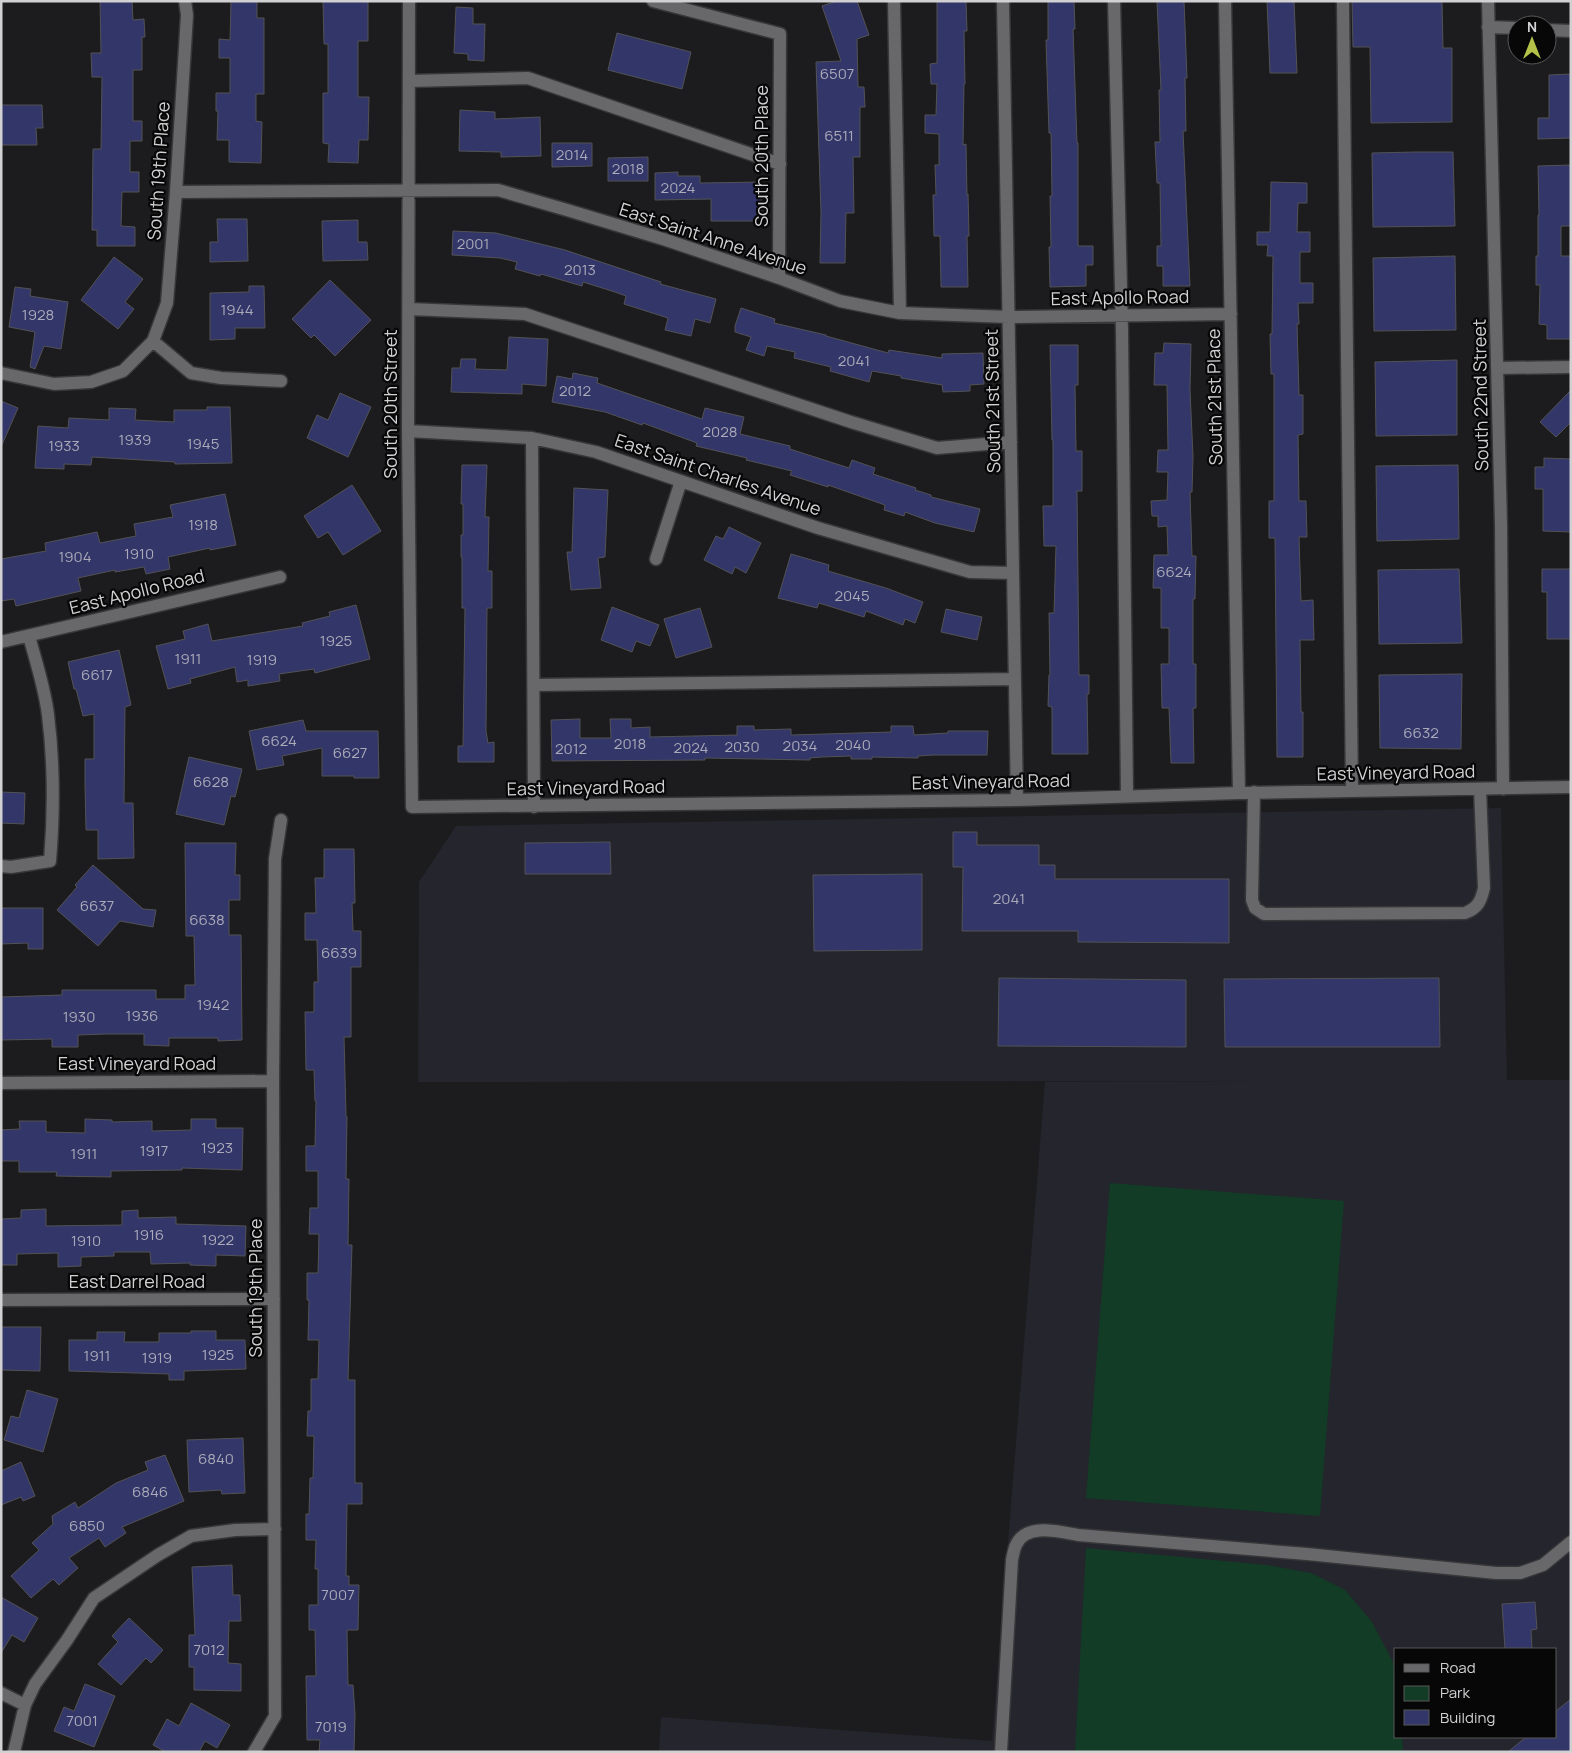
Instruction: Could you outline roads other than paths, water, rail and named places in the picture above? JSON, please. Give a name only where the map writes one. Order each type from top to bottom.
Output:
[{"type":"street","name":"South 19th Place","points":[[153,341],[167,303],[187,15],[185,1]]},
{"type":"street","name":"South 20th Street","points":[[409,1],[408,431],[412,808]]},
{"type":"street","name":"South 20th Place","points":[[653,1],[780,34],[779,278]]},
{"type":"street","points":[[894,1],[900,313]]},
{"type":"street","name":"South 21st Street","points":[[1004,1],[1017,800]]},
{"type":"street","points":[[1114,1],[1121,315],[1127,796]]},
{"type":"street","name":"South 21st Place","points":[[1225,1],[1240,793]]},
{"type":"street","points":[[1343,1],[1352,791]]},
{"type":"street","name":"South 22nd Street","points":[[1488,1],[1498,368],[1503,789]]},
{"type":"street","points":[[1488,27],[1507,28]]},
{"type":"street","points":[[1557,30],[1571,31]]},
{"type":"street","points":[[409,80],[528,78],[780,164]]},
{"type":"street","name":"East Saint Anne Avenue","points":[[176,192],[498,190],[779,278],[840,301],[900,313],[1009,317]]},
{"type":"street","points":[[409,309],[525,314],[852,422],[937,448],[1011,442]]},
{"type":"street","name":"East Apollo Road","points":[[1009,317],[1231,314]]},
{"type":"street","points":[[1,373],[54,384],[91,382],[123,371],[153,341],[191,373],[221,378],[281,380]]},
{"type":"street","points":[[1498,368],[1571,367]]},
{"type":"street","name":"East Saint Charles Avenue","points":[[408,431],[532,438],[596,452],[818,528],[970,572],[1013,573]]},
{"type":"street","points":[[532,438],[534,807]]},
{"type":"street","points":[[656,559],[681,481]]},
{"type":"street","name":"East Apollo Road","points":[[1,642],[280,576]]},
{"type":"street","points":[[1,866],[12,867],[50,861],[52,779],[48,714],[29,636]]},
{"type":"street","points":[[534,685],[1015,679]]},
{"type":"street","name":"East Vineyard Road","points":[[412,808],[1017,800],[1254,792],[1571,787]]},
{"type":"street","points":[[1254,792],[1252,900],[1255,908],[1264,914],[1465,913],[1474,909],[1481,901],[1484,888],[1480,789]]},
{"type":"street","name":"South 19th Place","points":[[254,1752],[274,1716],[274,859],[281,820]]},
{"type":"street","name":"East Vineyard Road","points":[[1,1082],[273,1081]]},
{"type":"street","name":"East Darrel Road","points":[[1,1300],[274,1299]]},
{"type":"street","points":[[14,1752],[25,1705],[35,1684],[94,1598],[158,1555],[191,1536],[235,1530],[274,1529]]},
{"type":"street","points":[[1001,1752],[1012,1560],[1016,1543],[1025,1534],[1046,1530],[1078,1535],[1307,1554],[1496,1573],[1520,1573],[1543,1565],[1571,1542]]},
{"type":"street","points":[[1,1693],[25,1705]]}]
